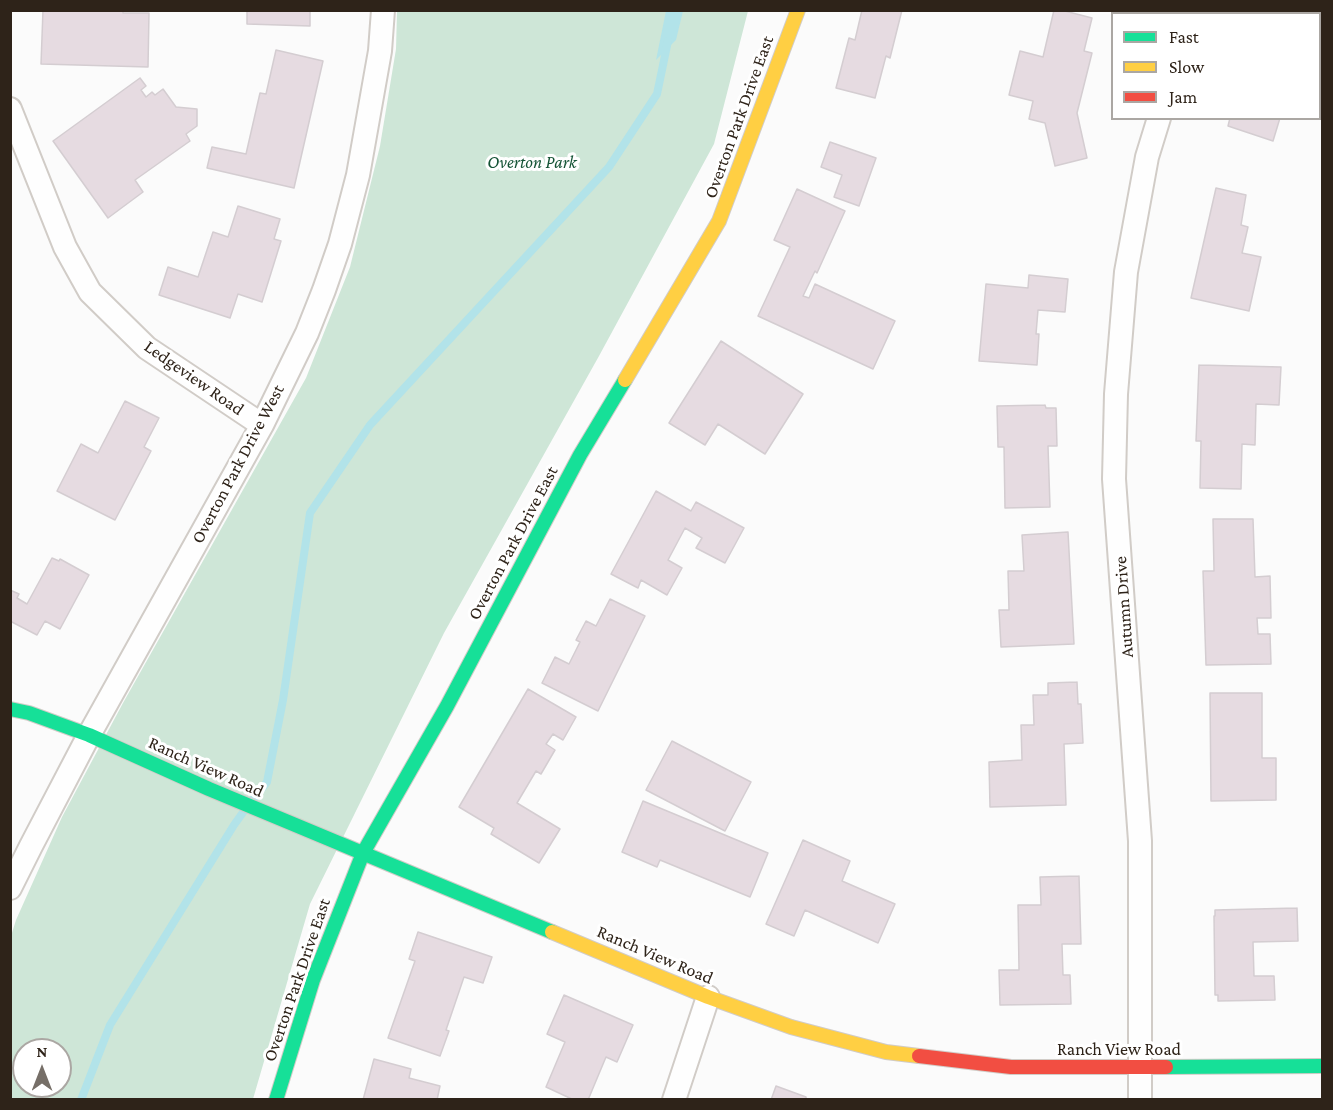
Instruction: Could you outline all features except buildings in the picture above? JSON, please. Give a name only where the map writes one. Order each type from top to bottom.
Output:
[{"type":"street","name":"Overton Park Drive West","points":[[10,888],[89,735],[262,424],[307,333],[339,244],[358,175],[380,51],[383,10]]},
{"type":"street","name":"Overton Park Drive East","points":[[276,1100],[313,980],[363,853],[447,706],[580,455],[719,221],[798,10]]},
{"type":"street","name":"Ledgeview Road","points":[[10,109],[65,247],[90,292],[147,348],[262,424]]},
{"type":"street","name":"Autumn Drive","points":[[1140,1100],[1140,841],[1114,479],[1116,394],[1126,272],[1147,157],[1158,120]]},
{"type":"street","name":"Ranch View Road","points":[[10,710],[29,712],[89,735],[213,791],[708,997],[790,1027],[886,1052],[1011,1067],[1323,1066]]},
{"type":"street","points":[[674,1100],[708,997]]},
{"type":"green space","name":"Overton Park","points":[[397,11],[748,11],[714,144],[444,633],[310,904],[253,1099],[11,1100],[11,936],[16,920],[62,817],[123,703],[306,378],[350,267],[380,146],[396,49]]},
{"type":"water","points":[[666,11],[683,11],[676,40],[656,60]]},
{"type":"waterway","points":[[252,801],[267,782],[283,700],[310,513],[370,425],[609,167],[657,94],[668,41]]},
{"type":"waterway","points":[[81,1100],[110,1025],[244,811]]},
{"type":"traffic: fast","points":[[276,1100],[313,980],[363,853],[447,706],[580,455],[625,380]]},
{"type":"traffic: fast","points":[[10,709],[29,713],[89,735],[209,789],[552,932]]},
{"type":"traffic: fast","points":[[1166,1067],[1322,1066]]},
{"type":"traffic: slow","points":[[625,380],[719,221],[798,10]]},
{"type":"traffic: slow","points":[[552,932],[708,997],[791,1027],[886,1052],[919,1056]]},
{"type":"traffic: jam","points":[[919,1056],[1011,1067],[1166,1067]]}]
